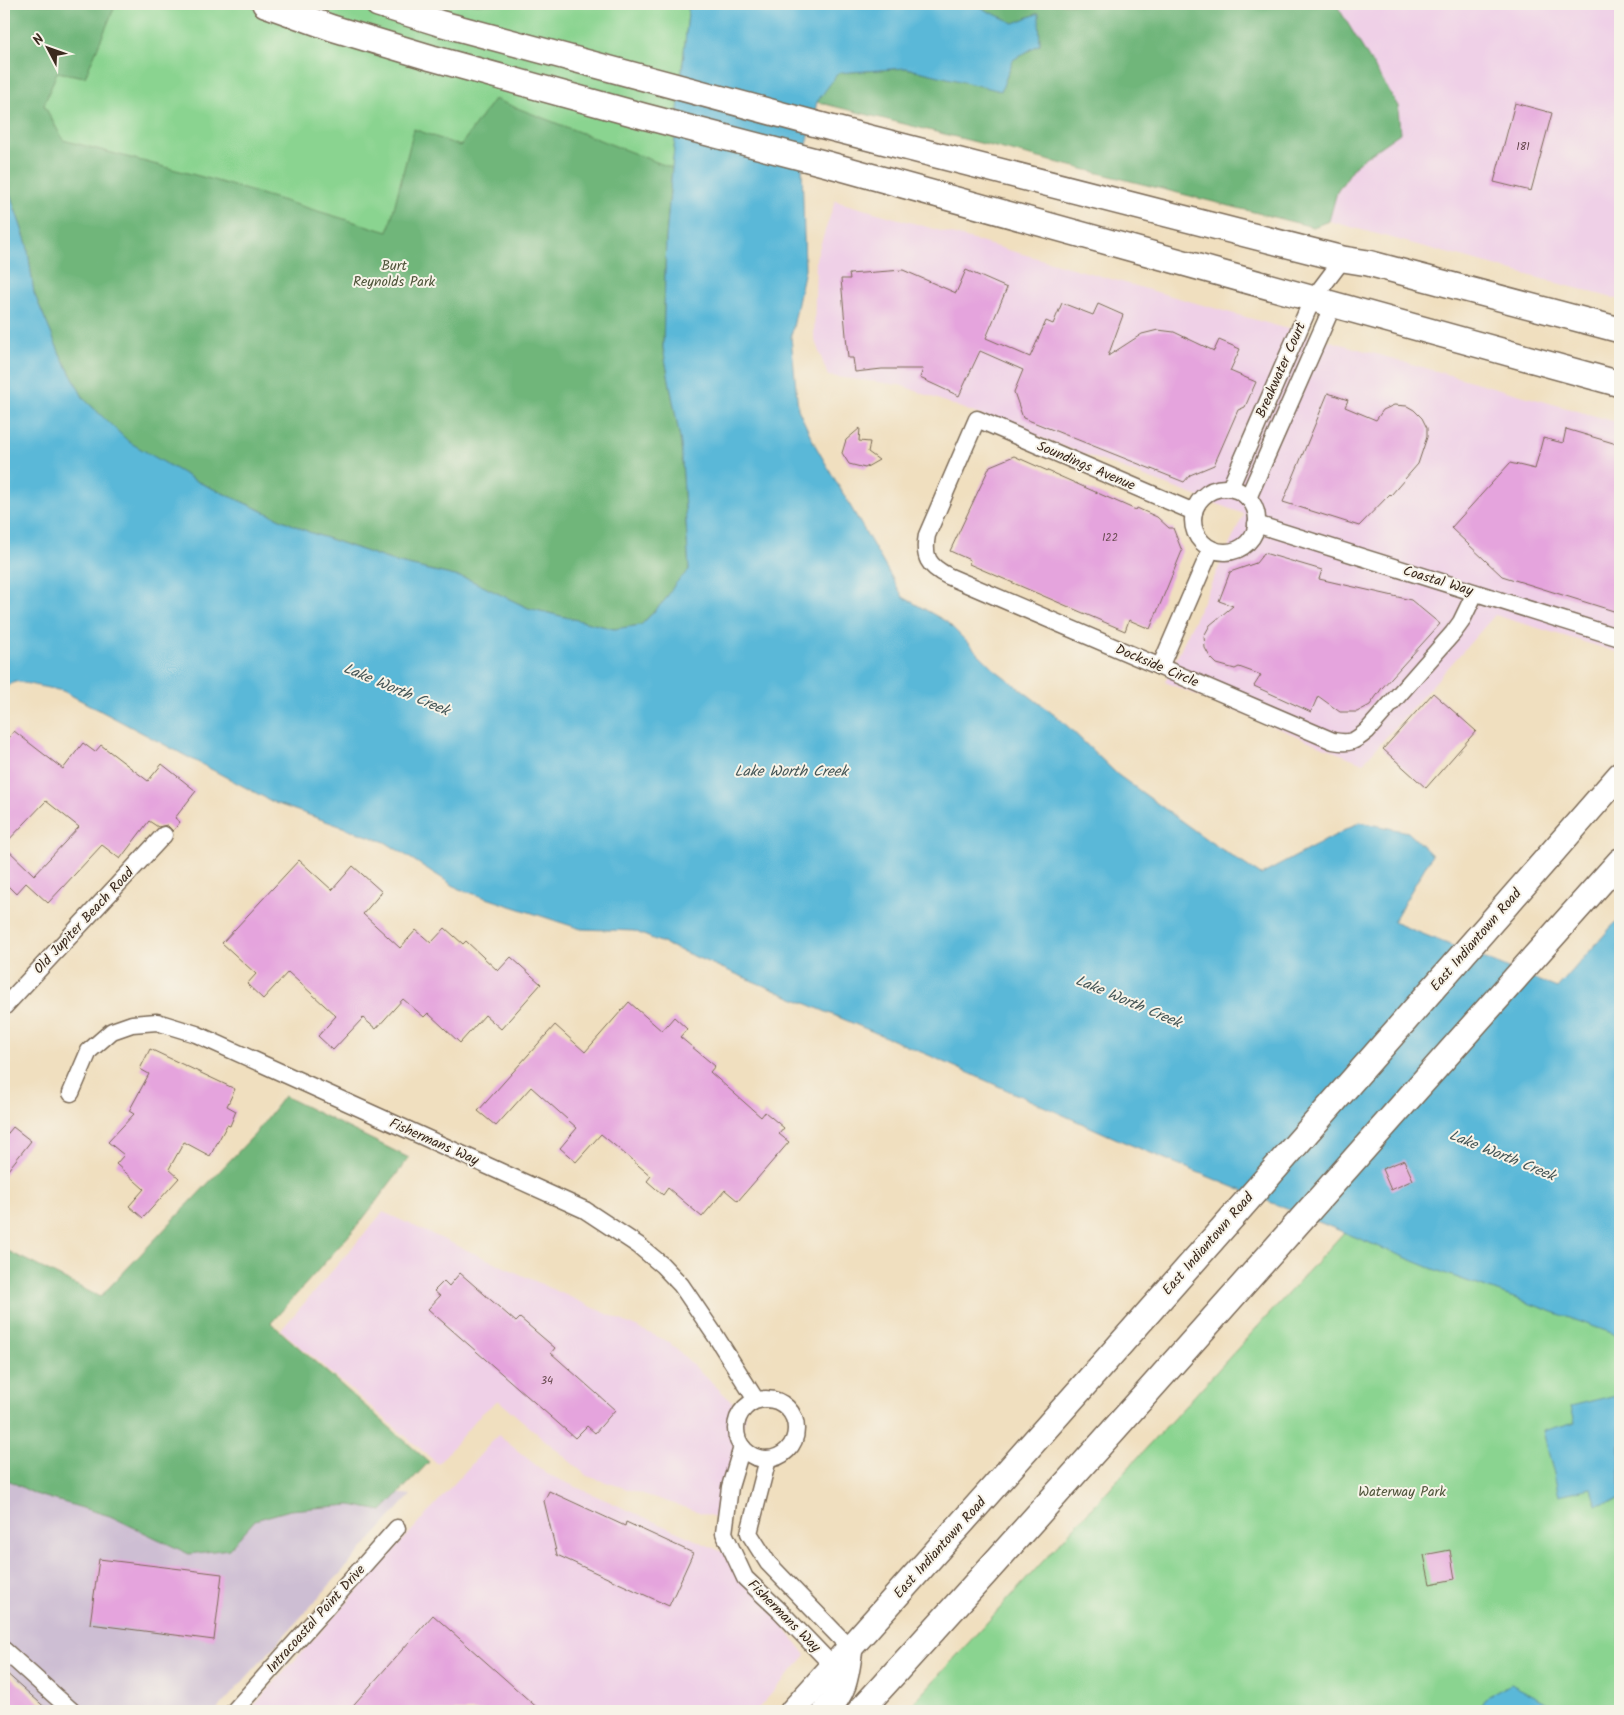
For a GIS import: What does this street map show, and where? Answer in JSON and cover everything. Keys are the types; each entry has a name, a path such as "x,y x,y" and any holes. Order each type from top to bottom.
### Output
{"main road":[{"path":"265,4 332,28 414,52 643,116 827,164 1620,384"},
{"path":"378,4 645,79 831,128 1343,259 1368,263 1620,330"},
{"name":"East Indiantown Road","path":"793,1711 945,1544 1378,1053 1620,775"},
{"path":"860,1711 994,1565 1620,861"},
{"path":"826,1711 833,1704 844,1685 850,1648"}],"street":[{"name":"Breakwater Court","path":"1230,488 1343,259"},
{"name":"Breakwater Court","path":"1248,498 1323,302"},
{"name":"Soundings Avenue","path":"977,418 1194,512"},
{"name":"Dockside Circle","path":"977,418 927,535 926,554 934,568 948,576 1333,741 1346,743 1358,739 1367,731 1453,633 1461,622 1474,592"},
{"path":"1230,488 1240,491 1248,498 1254,507 1257,518 1251,538 1243,546 1233,551 1222,552 1211,549 1203,543 1197,535 1194,525 1194,512 1202,498 1210,491 1230,488"},
{"name":"Coastal Way","path":"1256,524 1620,638"},
{"path":"1160,667 1211,549"},
{"name":"Old Jupiter Beach Road","path":"4,1007 164,835"},
{"name":"Fishermans Way","path":"71,1093 89,1051 112,1031 132,1024 157,1022 196,1034 585,1210 638,1245 662,1265 680,1285 756,1400 748,1404 737,1419 737,1438 742,1447 730,1488 724,1533 745,1578 833,1666"},
{"path":"742,1447 749,1454 758,1458 778,1457 793,1443 796,1433 796,1422 792,1413 785,1405 776,1400 756,1400"},
{"name":"Fishermans Way","path":"768,1459 749,1533 768,1563 850,1648"},
{"name":"Intracoastal Point Drive","path":"234,1711 397,1528"},
{"path":"4,1650 72,1711"}],"shaded area":[{"path":"1327,4 1620,4 1620,300 1329,221 1337,193 1357,163 1400,133"},
{"path":"835,201 1620,423 1620,653 1495,615 1363,763 1165,682 1244,514 900,385 828,376 814,338 816,258"},
{"path":"383,1212 669,1342 746,1415 718,1518 587,1476 498,1400 480,1415 438,1464 281,1330"},
{"path":"498,1435 547,1474 727,1554 806,1655 756,1711 249,1711"},
{"path":"4,1447 411,1495 216,1711 56,1711 4,1666"}],"green space":[{"path":"4,4 689,4 666,238 663,348 11,197 4,184"},
{"name":"Burt Reynolds Park","path":"4,4 116,4 85,77 57,72 44,105 63,140 210,179 388,232 414,129 460,146 494,99 672,168 666,238 663,348 681,444 689,570 675,584 665,600 641,625 614,629 528,608 468,579 399,563 309,532 196,481 128,442 84,399 60,354 34,293 27,244 11,197 4,184"},
{"path":"972,4 1336,4 1398,106 1400,133 1357,163 1337,192 1329,221 1313,227 817,102 837,73 906,68 1001,90 1013,60 1040,44 1038,13 1014,24"},
{"path":"284,1096 409,1158 359,1224 271,1323 429,1462 382,1511 350,1505 290,1510 255,1520 229,1549 189,1554 110,1516 35,1494 4,1478 4,1249 100,1297 255,1134"},
{"name":"Waterway Park","path":"1346,1230 1620,1329 1620,1711 906,1711"}],"water":[{"name":"Lake Worth Creek","path":"689,4 972,4 1014,23 1039,13 1040,44 1013,60 1001,91 906,68 838,73 817,102 802,166 805,269 791,337 798,409 815,445 903,597 947,622 994,669 1061,720 1118,775 1209,841 1261,875 1360,822 1408,832 1432,855 1393,922 1557,988 1612,926 1620,920 1620,1336 1433,1269 1124,1142 933,1057 634,931 581,929 459,889 385,842 275,803 63,691 14,681 4,689 4,184 11,197 27,244 34,293 60,354 84,399 129,442 196,481 309,532 399,563 468,579 528,608 614,629 641,625 665,600 675,584 689,570 681,444 663,348 666,238"},
{"path":"1620,1394 1620,1499 1596,1505 1591,1488 1559,1495 1543,1431 1575,1422 1571,1406"},
{"path":"1511,1684 1547,1703 1617,1711 1518,1711 1510,1708 1501,1711 1478,1711 1485,1698"}],"building":[{"path":"1515,103 1552,113 1531,191 1494,182"},
{"path":"903,270 956,293 966,270 1007,288 986,338 1030,357 1046,321 1053,324 1062,303 1093,315 1098,304 1123,315 1108,356 1142,334 1158,330 1174,332 1214,351 1219,340 1240,349 1230,371 1256,382 1245,407 1238,410 1214,465 1190,475 1184,482 1023,418 1014,392 1023,370 980,351 959,396 920,378 923,369 882,369 855,372 853,358 848,358 841,279 850,279 849,274"},
{"path":"1328,393 1348,400 1345,407 1376,420 1383,410 1394,405 1407,406 1422,418 1427,428 1427,437 1418,464 1391,495 1359,526 1283,502"},
{"path":"860,428 859,441 870,442 868,452 879,460 865,468 849,464 842,453 846,440"},
{"path":"1566,429 1620,445 1620,613 1502,576 1451,528 1510,463 1535,469 1543,438 1563,443"},
{"path":"1014,456 1136,510 1137,508 1157,517 1169,528 1173,528 1182,551 1150,629 1129,620 1125,631 969,564 970,560 950,551 990,466"},
{"path":"1264,553 1322,570 1319,579 1411,600 1440,624 1382,688 1370,705 1357,712 1340,712 1318,696 1311,712 1254,686 1261,675 1239,667 1235,669 1217,664 1205,648 1204,636 1210,625 1233,606 1219,601 1230,572 1256,563"},
{"path":"1433,693 1476,731 1426,788 1383,749"},
{"path":"14,731 63,769 83,743 95,752 101,745 148,781 162,764 196,791 175,818 180,822 173,831 167,825 158,827 149,821 120,859 102,845 48,903 26,883 16,894 4,882 4,846 34,875 79,827 46,801 4,845 4,744"},
{"path":"299,860 332,890 353,866 382,892 363,914 400,948 416,930 431,943 445,928 463,944 466,941 498,971 511,957 541,984 501,1029 485,1015 460,1043 428,1013 424,1017 403,999 376,1029 363,1018 333,1050 318,1036 336,1016 288,972 263,999 247,984 256,974 222,943"},
{"path":"629,1002 662,1031 674,1017 687,1029 680,1037 715,1066 710,1072 761,1117 765,1112 784,1128 779,1134 789,1142 738,1201 725,1190 702,1217 668,1188 663,1195 647,1181 651,1176 601,1134 576,1162 560,1148 577,1128 531,1087 496,1126 478,1111 555,1025 585,1052"},
{"path":"150,1049 235,1089 227,1106 236,1111 230,1126 227,1125 210,1156 184,1142 169,1169 179,1178 143,1218 129,1206 144,1189 116,1164 124,1155 108,1142 134,1114 129,1111 149,1074 140,1069"},
{"path":"13,1127 31,1141 4,1175 4,1138"},
{"path":"1404,1160 1413,1180 1391,1190 1382,1169"},
{"path":"460,1273 516,1322 520,1318 555,1348 551,1353 615,1410 595,1433 587,1426 575,1438 428,1309 440,1296 434,1291 444,1281 449,1286"},
{"path":"549,1491 625,1526 626,1522 693,1553 669,1606 557,1555 544,1501"},
{"path":"1450,1550 1455,1579 1430,1584 1424,1555"},
{"path":"99,1559 222,1574 214,1640 90,1624"},
{"path":"433,1615 541,1711 348,1711"},
{"path":"4,1671 49,1711 4,1711"}]}
